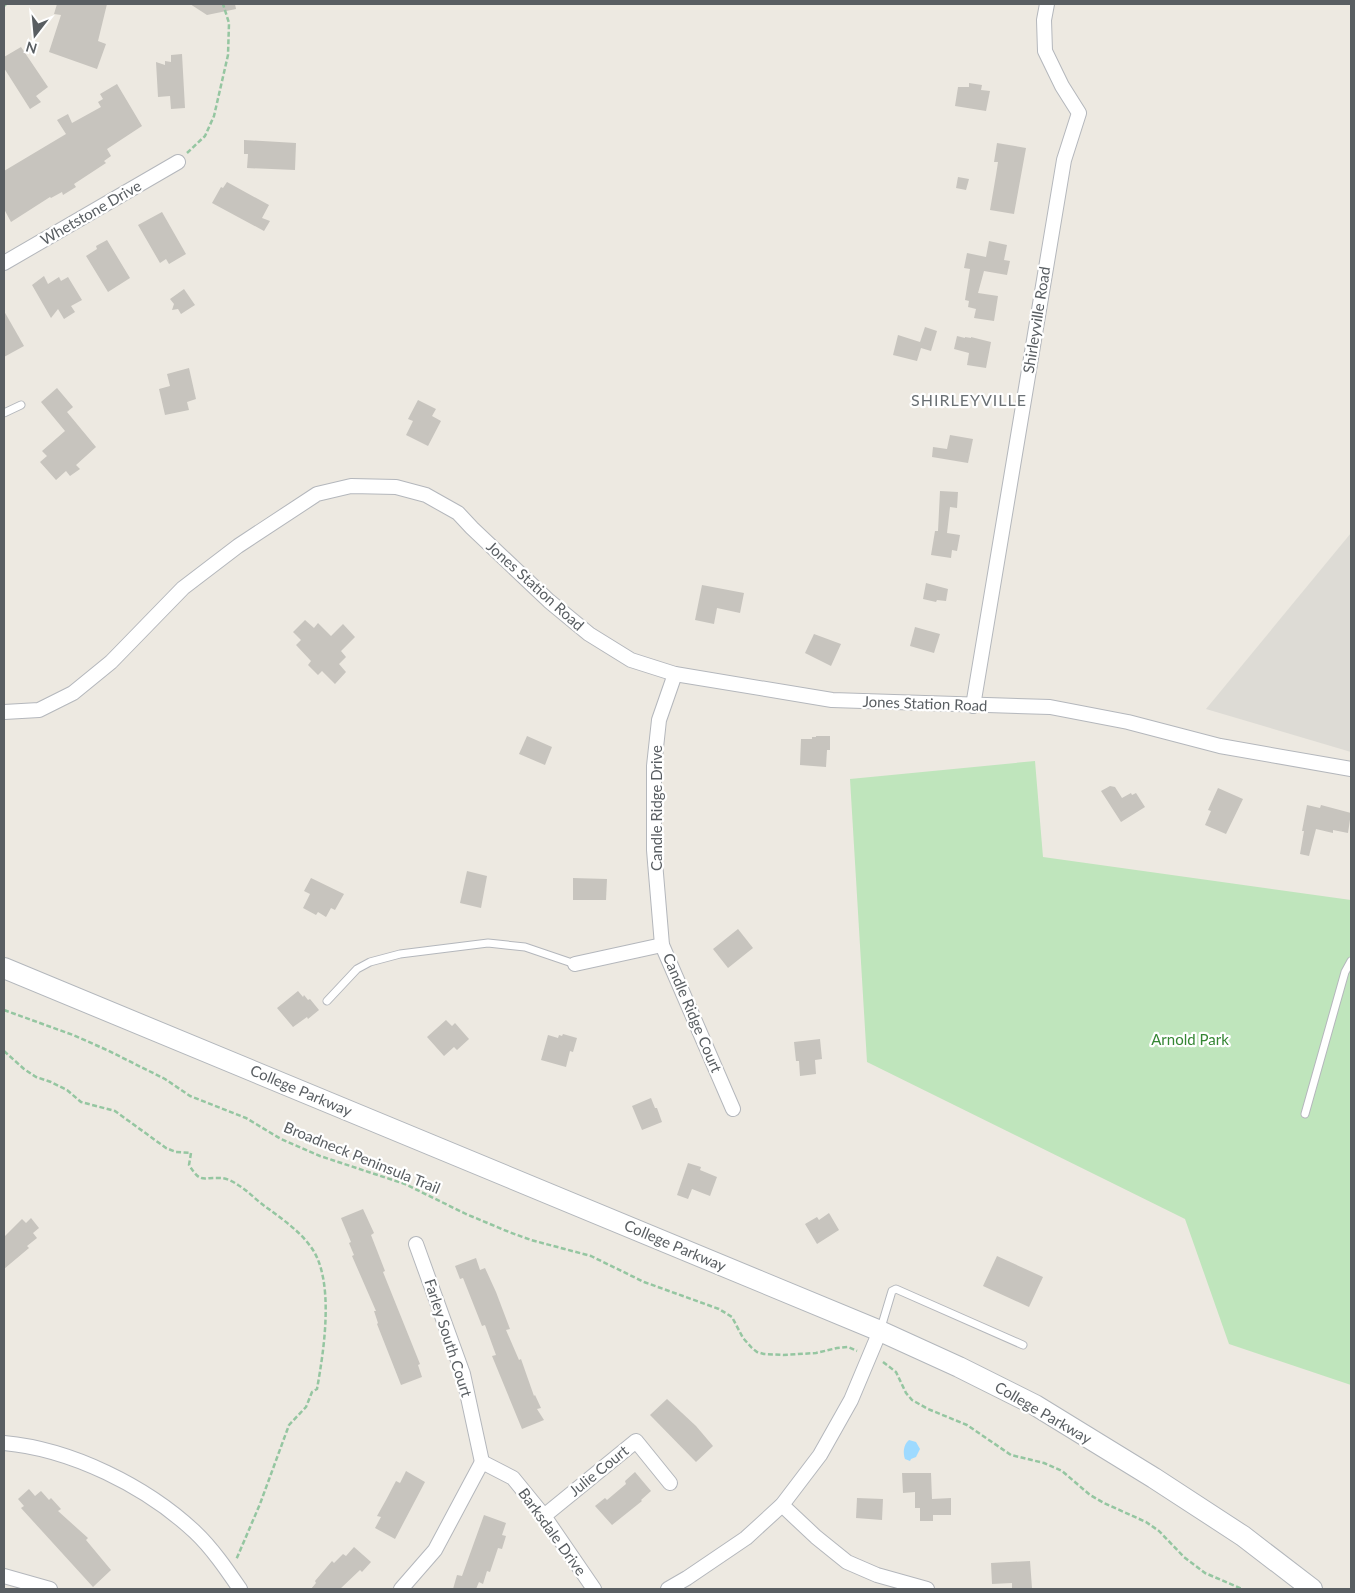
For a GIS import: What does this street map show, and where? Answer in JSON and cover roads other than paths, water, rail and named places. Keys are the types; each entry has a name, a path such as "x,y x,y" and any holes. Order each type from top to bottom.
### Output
{"main road":[{"name":"College Parkway","path":"4,968 880,1331 959,1366 1035,1405 1154,1478 1243,1536 1312,1589"}],"street":[{"name":"Shirleyville Road","path":"973,706 1064,160 1079,113 1062,86 1045,51 1044,20 1047,4"},
{"name":"Whetstone Drive","path":"4,263 178,162"},
{"name":"Jones Station Road","path":"4,712 40,710 72,693 112,662 183,588 238,546 317,494 351,486 396,487 426,494 458,513 549,602 589,634 630,660 675,674 832,700 1050,707 1128,722 1220,746 1351,769"},
{"name":"Candle Ridge Drive","path":"662,944 654,850 654,766 659,720 675,674"},
{"name":"Candle Ridge Court","path":"575,964 662,944 733,1109"},
{"name":"Farley South Court","path":"416,1244 463,1374 482,1462"},
{"path":"668,1589 746,1538 782,1505 820,1455 851,1400 880,1331"},
{"name":"Julie Court","path":"544,1516 636,1441 670,1483"},
{"path":"4,1443 25,1445 64,1456 120,1480 141,1492 176,1516 196,1533 228,1571 240,1589"},
{"path":"401,1589 435,1550 482,1462"},
{"name":"Barksdale Drive","path":"482,1462 513,1478 544,1516 594,1589"},
{"path":"782,1505 816,1537 847,1562 877,1575 927,1589"},
{"path":"877,1575 879,1589"},
{"path":"4,1576 50,1589"}],"lane":[{"path":"4,413 21,405"},
{"path":"326,1001 357,969 370,962 400,954 488,943 525,947 575,964"},
{"path":"1305,1114 1344,972 1351,962"},
{"path":"880,1331 892,1291 896,1289 1022,1345"}],"water":[{"path":"909,1440 916,1442 920,1449 916,1457 910,1461 905,1459 904,1452"}],"district":[{"name":"SHIRLEYVILLE","path":"969,400"}],"park label":[{"name":"Arnold Park","path":"1190,1040"}]}
